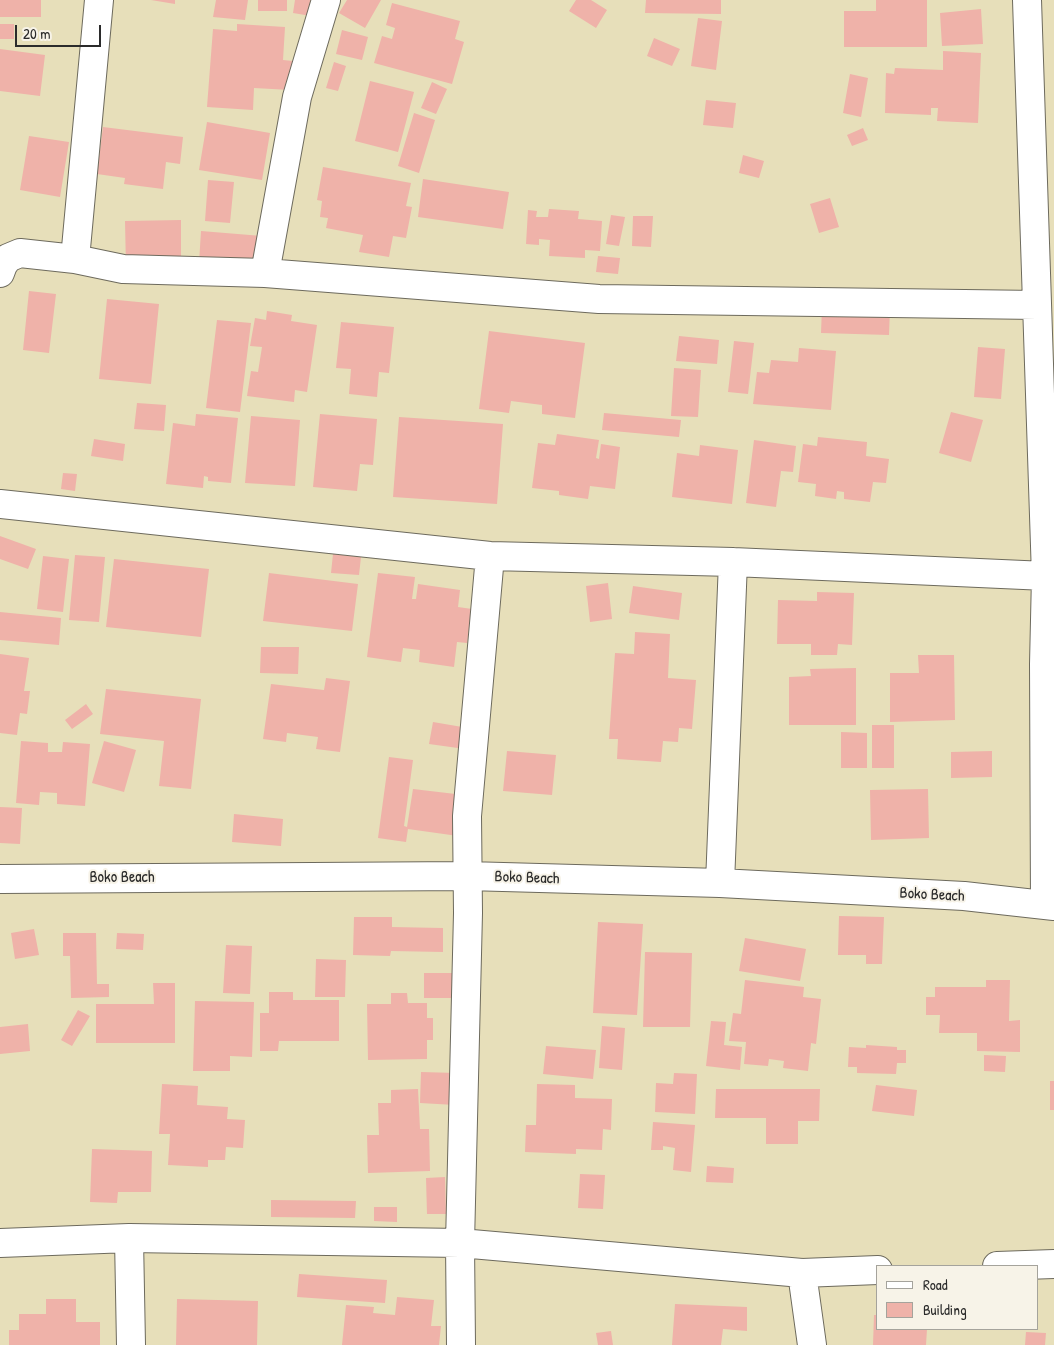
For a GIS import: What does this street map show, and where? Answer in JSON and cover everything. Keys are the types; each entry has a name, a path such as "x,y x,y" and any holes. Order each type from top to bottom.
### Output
{"street":[{"path":"75,259 99,0"},
{"path":"265,273 297,97 326,0"},
{"path":"1027,0 1049,664 1050,906"},
{"path":"0,273 8,258 20,253 75,259 123,270 265,273 599,299 1037,305"},
{"path":"0,504 490,556 733,562 1046,576"},
{"path":"461,1345 460,1243 468,913 467,816 490,556"},
{"path":"720,884 733,562"},
{"name":"Boko Beach","path":"0,878 467,876 720,884 964,896 1050,906"},
{"path":"130,1238 131,1345"},
{"path":"0,1244 130,1238 460,1243 802,1273 876,1270"},
{"path":"1026,1265 1054,1264"},
{"path":"802,1273 812,1345"}],"building":[{"path":"0,0 41,0 41,17 0,17"},
{"path":"151,0 175,0 175,4"},
{"path":"216,0 248,0 245,20 213,17"},
{"path":"258,0 287,0 287,11 258,11"},
{"path":"295,0 320,0 317,17 293,13"},
{"path":"347,0 381,0 365,28 339,13"},
{"path":"576,0 591,0 607,10 596,28 569,11"},
{"path":"646,0 721,0 721,14 645,13"},
{"path":"876,0 927,0 927,47 844,47 844,11 876,11"},
{"path":"392,3 460,21 455,39 464,42 452,84 374,63 382,36 392,39 395,28 386,25"},
{"path":"981,9 983,44 942,46 940,13"},
{"path":"698,18 722,21 716,70 691,66"},
{"path":"0,24 14,24 14,39 0,39"},
{"path":"237,24 285,27 283,60 293,61 290,90 254,88 253,110 207,107 213,29 237,31"},
{"path":"342,30 368,37 362,60 336,54"},
{"path":"654,38 680,49 672,66 647,56"},
{"path":"0,49 45,55 40,96 0,91"},
{"path":"943,51 981,53 978,123 937,121 938,108 931,108 931,115 885,113 886,73 894,74 895,68 943,70"},
{"path":"334,62 346,66 338,91 326,88"},
{"path":"850,74 868,78 861,117 843,113"},
{"path":"370,81 414,92 398,152 355,141"},
{"path":"432,82 447,89 436,114 421,108"},
{"path":"706,100 736,103 733,128 703,125"},
{"path":"414,113 435,120 419,173 398,166"},
{"path":"207,122 270,133 262,180 199,170"},
{"path":"103,127 183,137 180,164 166,162 163,189 124,184 125,178 97,174"},
{"path":"863,128 868,140 852,146 847,135"},
{"path":"29,136 69,142 60,197 20,190"},
{"path":"743,155 764,161 759,178 739,173"},
{"path":"323,167 411,183 406,206 412,207 406,238 393,236 389,257 359,252 363,235 326,228 328,218 320,217 322,201 317,200"},
{"path":"423,179 509,192 503,229 418,217"},
{"path":"208,180 234,182 230,223 205,221"},
{"path":"830,198 839,227 819,233 810,204"},
{"path":"549,209 579,211 578,219 602,221 600,251 585,250 585,258 549,256 550,240 539,239 539,245 526,244 528,210 537,211 536,217 548,217"},
{"path":"611,215 625,217 619,246 606,244"},
{"path":"633,216 653,216 651,247 632,246"},
{"path":"181,220 181,267 126,268 125,221"},
{"path":"201,231 262,236 259,268 199,263"},
{"path":"598,256 620,258 618,274 596,272"},
{"path":"29,291 56,294 49,353 23,350"},
{"path":"107,299 159,304 151,384 99,379"},
{"path":"822,306 890,308 889,335 821,333"},
{"path":"267,311 292,315 291,321 317,325 307,392 295,390 294,402 247,396 251,371 258,372 262,347 250,346 255,318 266,320"},
{"path":"217,320 251,323 240,412 206,408"},
{"path":"341,322 394,327 389,373 379,372 377,397 349,394 351,369 336,368"},
{"path":"489,331 585,343 575,418 542,414 542,405 511,401 509,413 479,409"},
{"path":"679,336 719,340 717,364 676,361"},
{"path":"734,341 754,343 748,394 728,392"},
{"path":"978,347 1005,349 1001,399 974,397"},
{"path":"799,348 836,351 831,410 753,404 757,372 769,373 771,360 798,362"},
{"path":"674,368 701,370 698,417 671,416"},
{"path":"137,403 166,405 164,431 134,429"},
{"path":"951,412 983,420 971,462 939,453"},
{"path":"604,413 681,420 679,437 602,430"},
{"path":"196,414 238,418 231,483 208,481 208,477 204,476 203,488 166,484 173,423 195,426"},
{"path":"320,414 377,419 373,465 360,464 357,491 313,487"},
{"path":"251,416 300,420 295,486 245,483"},
{"path":"399,417 503,424 497,504 393,497"},
{"path":"557,434 599,440 596,458 599,459 601,444 620,447 615,489 590,486 588,499 559,495 559,491 532,488 538,443 555,445"},
{"path":"818,437 867,442 866,456 889,459 886,483 873,482 870,502 844,499 844,492 837,491 836,499 815,496 816,484 798,482 803,444 817,446"},
{"path":"94,439 125,444 123,461 91,456"},
{"path":"754,440 796,446 793,472 781,471 776,507 746,503"},
{"path":"700,445 738,450 732,504 672,497 677,453 699,456"},
{"path":"63,473 77,474 75,491 61,489"},
{"path":"0,536 36,549 28,569 0,559"},
{"path":"333,554 361,557 359,575 331,573"},
{"path":"75,555 105,557 99,622 69,620"},
{"path":"43,556 69,559 63,612 37,609"},
{"path":"114,559 209,569 201,637 106,627"},
{"path":"269,573 358,584 352,631 263,621"},
{"path":"378,573 415,577 412,599 416,599 418,584 460,590 458,607 472,609 467,643 457,642 454,667 419,662 420,650 403,648 401,662 367,657"},
{"path":"608,583 612,619 590,622 586,586"},
{"path":"633,586 682,593 679,620 629,613"},
{"path":"817,592 854,593 852,645 838,644 837,655 811,655 811,644 777,644 778,600 817,601"},
{"path":"0,612 61,618 59,645 0,640"},
{"path":"635,632 670,634 668,678 696,680 692,729 679,728 678,742 663,741 661,762 617,759 618,739 609,739 615,653 634,654"},
{"path":"261,647 299,647 298,674 260,673"},
{"path":"0,654 29,658 24,691 30,691 27,714 20,713 17,735 0,733"},
{"path":"918,655 954,655 955,720 890,722 890,673 919,673"},
{"path":"856,668 856,725 789,725 789,677 811,676 810,669"},
{"path":"326,678 350,681 340,752 316,749 318,737 287,733 286,742 263,739 271,684 324,690"},
{"path":"106,689 201,699 191,789 159,786 164,741 100,734"},
{"path":"86,704 93,714 72,729 65,720"},
{"path":"433,722 468,728 465,749 429,744"},
{"path":"872,725 894,725 894,768 872,768"},
{"path":"841,732 867,733 867,768 841,768"},
{"path":"21,741 48,743 48,752 62,752 63,742 90,744 85,806 57,804 57,793 40,792 39,805 16,803"},
{"path":"104,741 136,750 124,792 92,783"},
{"path":"507,751 556,755 552,795 503,791"},
{"path":"992,751 992,777 951,778 951,752"},
{"path":"389,757 413,760 404,826 407,827 413,789 464,795 458,836 408,829 406,842 378,838"},
{"path":"928,789 929,838 871,840 870,790"},
{"path":"0,807 22,808 20,844 0,843"},
{"path":"234,814 283,819 281,846 232,842"},
{"path":"839,916 884,917 882,964 866,964 866,955 838,955"},
{"path":"354,917 392,917 392,927 443,928 443,952 391,951 390,956 353,955"},
{"path":"598,922 643,924 637,1015 593,1013"},
{"path":"34,929 39,955 15,959 11,933"},
{"path":"63,933 96,933 97,984 109,984 109,997 71,998 70,956 63,956"},
{"path":"117,933 144,934 143,950 116,949"},
{"path":"745,938 806,949 800,981 739,971"},
{"path":"226,945 252,946 250,994 223,993"},
{"path":"645,952 692,953 690,1027 643,1027"},
{"path":"316,959 346,960 345,997 315,997"},
{"path":"424,973 454,973 455,998 424,998"},
{"path":"745,980 804,987 803,997 821,999 816,1044 811,1043 808,1071 783,1068 784,1061 769,1059 768,1066 744,1064 746,1042 729,1041 733,1013 741,1014"},
{"path":"986,980 1010,980 1009,1021 1020,1020 1020,1052 977,1051 977,1033 939,1033 940,1015 926,1015 926,997 935,997 935,987 986,987"},
{"path":"153,983 175,983 175,1043 96,1043 96,1004 154,1004"},
{"path":"269,992 293,992 293,1000 339,1000 339,1041 279,1041 278,1051 260,1051 260,1013 269,1013"},
{"path":"391,993 407,993 408,1003 427,1003 427,1018 433,1018 433,1040 427,1040 427,1059 368,1060 367,1004 391,1004"},
{"path":"195,1001 254,1002 252,1057 230,1056 230,1071 193,1071"},
{"path":"78,1010 90,1016 72,1046 61,1040"},
{"path":"711,1021 726,1022 724,1045 742,1047 740,1070 706,1066"},
{"path":"28,1024 30,1051 0,1054 0,1027"},
{"path":"602,1026 625,1028 622,1070 599,1068"},
{"path":"866,1045 897,1047 897,1050 906,1050 906,1063 897,1063 896,1074 857,1073 857,1067 848,1067 849,1047 866,1048"},
{"path":"546,1046 596,1050 593,1079 543,1074"},
{"path":"984,1055 1006,1056 1005,1072 984,1071"},
{"path":"421,1072 456,1073 455,1105 420,1103"},
{"path":"674,1073 697,1074 695,1114 655,1112 656,1083 673,1084"},
{"path":"1050,1081 1054,1081 1054,1110 1050,1110"},
{"path":"162,1084 198,1086 197,1105 228,1107 227,1119 245,1120 243,1148 226,1147 225,1160 208,1160 208,1167 168,1165 170,1134 159,1134"},
{"path":"537,1084 575,1085 575,1098 612,1099 611,1130 603,1129 602,1150 576,1149 576,1154 525,1152 526,1125 536,1125"},
{"path":"876,1085 917,1090 914,1116 872,1111"},
{"path":"418,1089 420,1129 429,1129 430,1171 368,1173 367,1135 379,1135 378,1103 391,1103 391,1090"},
{"path":"716,1089 820,1089 819,1121 798,1121 798,1144 766,1144 766,1118 715,1118"},
{"path":"653,1122 695,1125 691,1172 673,1170 675,1148 663,1146 663,1150 651,1150"},
{"path":"92,1149 152,1151 151,1192 118,1192 117,1203 90,1202"},
{"path":"707,1166 734,1168 733,1183 706,1182"},
{"path":"580,1174 605,1175 603,1209 578,1208"},
{"path":"445,1177 446,1214 427,1214 426,1178"},
{"path":"271,1200 356,1201 355,1218 271,1217"},
{"path":"374,1207 397,1207 397,1222 374,1221"},
{"path":"299,1274 387,1280 385,1303 297,1297"},
{"path":"397,1297 434,1300 431,1326 441,1326 439,1345 342,1345 346,1305 374,1307 373,1313 395,1315"},
{"path":"46,1299 76,1299 76,1322 100,1322 100,1345 9,1345 9,1330 19,1330 19,1314 46,1314"},
{"path":"177,1299 258,1301 257,1345 176,1345"},
{"path":"675,1304 747,1307 747,1331 723,1329 721,1345 672,1345"},
{"path":"874,1315 876,1315 876,1330 927,1330 926,1345 873,1345"},
{"path":"611,1331 613,1345 598,1345 596,1333"},
{"path":"1026,1332 1046,1333 1045,1345 1025,1345"}]}
